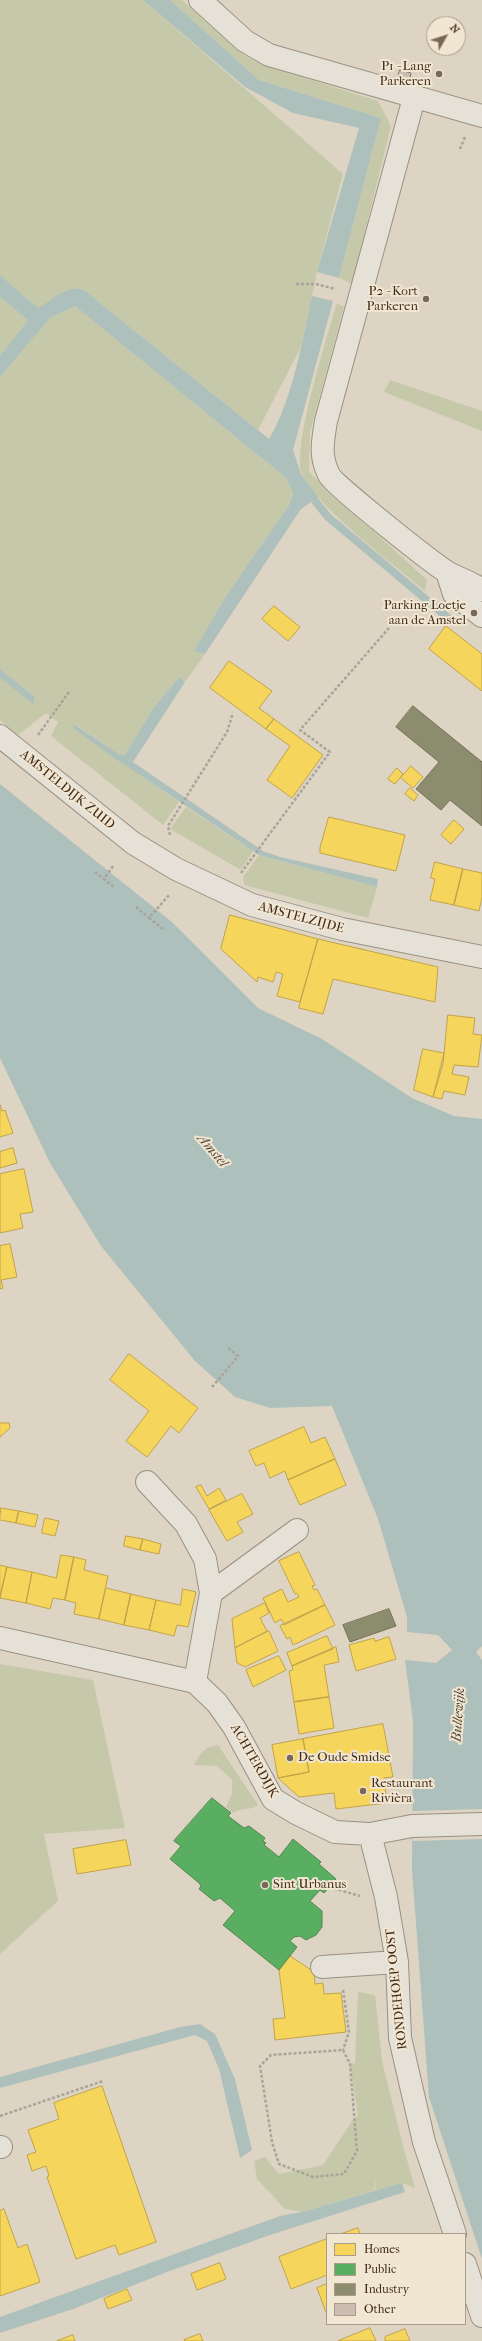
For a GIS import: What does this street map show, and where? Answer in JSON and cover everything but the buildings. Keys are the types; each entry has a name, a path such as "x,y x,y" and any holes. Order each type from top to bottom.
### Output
{"street":[{"path":"200,0 245,40 269,55 414,98 482,116"},
{"path":"414,98 326,421 322,455 330,476 447,572 468,580 482,590"},
{"path":"447,572 454,594 482,616"},
{"name":"AMSTELDIJK ZUID","path":"0,736 133,843"},
{"name":"AMSTELZIJDE","path":"133,843 176,869 252,905 342,929 482,957"},
{"path":"0,1638 195,1682 211,1593 205,1559 186,1524 148,1482"},
{"path":"211,1593 297,1530"},
{"name":"ACHTERDIJK","path":"195,1682 217,1703 234,1727 273,1799 296,1814 335,1832 370,1834 412,1826 482,1824"},
{"name":"RONDEHOEP OOST","path":"370,1834 386,1898 397,1962 400,2038 424,2142 455,2233"},
{"path":"330,1966 397,1962"},
{"path":"466,2267 482,2316"}],"path":[{"path":"296,284 316,284 338,290"},
{"path":"246,864 330,752 300,730 389,628"},
{"path":"23,755 69,692"},
{"path":"174,818 227,732 233,713"},
{"path":"104,879 113,866"},
{"path":"95,872 114,887"},
{"path":"149,918 159,906"},
{"path":"136,907 163,929"},
{"path":"212,1387 238,1356 227,1347"},
{"path":"330,1966 349,2032 344,2050 350,2064 357,2152 344,2174 313,2177 279,2164 272,2142 260,2066 271,2055 344,2050"},
{"path":"0,2116 103,2081"}],"green space":[{"path":"0,0 143,0 343,174 317,272 301,347 258,430 84,290 78,289 66,291 38,308 0,275"},
{"path":"170,0 182,0 245,56 263,65 378,101 391,126 352,284 339,278 381,118 259,80"},
{"path":"0,297 28,320 0,356"},
{"path":"337,303 344,307 310,432 309,472 427,580 425,591 358,536 323,503 310,488 302,474 300,461 306,418 319,364"},
{"path":"75,306 286,478 293,493 289,505 226,596 195,651 205,654 185,682 179,677 152,710 125,755 120,755 75,724 73,728 179,802 163,825 51,736 58,722 46,713 17,736 0,720 0,678 33,703 35,697 0,669 0,377 50,318"},
{"path":"390,380 482,411 482,431 384,392"},
{"path":"186,807 253,851 241,870 170,829"},
{"path":"259,855 377,887 368,918 244,885 243,877"},
{"path":"0,1664 93,1680 125,1828 44,1834 58,1901 0,1954"},
{"path":"218,1745 258,1805 256,1807 239,1810 233,1813 226,1807 232,1793 232,1780 217,1766 194,1765 203,1751"},
{"path":"358,1992 375,1995 382,2061 415,2188 402,2183 375,2191 377,2173 374,2191 302,2212 285,2209 257,2179 254,2161 265,2157 279,2174 323,2165 352,2121 358,2115 350,2064 355,2063"}],"water":[{"path":"143,0 170,0 259,80 381,118 339,278 317,272 359,128 293,113 245,87"},
{"path":"0,275 38,308 66,291 72,289 84,290 269,439 291,388 312,296 333,301 293,450 301,474 318,497 301,509 205,654 194,651 226,596 289,505 293,493 286,478 75,306 50,318 0,377 0,356 28,320 0,297"},
{"path":"0,669 35,697 33,704 0,678"},
{"path":"179,677 185,682 133,762 263,851 280,857 378,879 377,887 259,855 110,755 73,728 74,724 120,755 125,755 152,710"},
{"path":"0,784 172,922 258,1008 322,1039 412,1098 454,1116 482,1119 482,1646 476,1652 482,1660 482,2259 429,2097 412,1870 413,1721 405,1660 436,1663 452,1650 438,1635 407,1632 407,1617 378,1519 332,1406 270,1408 235,1397 195,1361 101,1246 50,1163 0,1058"},
{"path":"200,2024 215,2034 235,2079 252,2150 240,2158 219,2069 207,2041 195,2035 0,2088 0,2077 180,2027"},
{"path":"402,2183 405,2192 270,2235 167,2272 73,2309 0,2333 0,2317 280,2216 302,2212"}],"pier":[{"path":"482,1809 482,1839 413,1841 412,1811"}],"waterway":[{"path":"307,491 328,517 447,617"}],"place":[{"name":"P1 - Lang Parkeren","path":"439,74"},
{"name":"P2 - Kort Parkeren","path":"426,299"},
{"name":"Parking Loetje aan de Amstel","path":"474,613"},
{"name":"De Oude Smidse","path":"290,1758"},
{"name":"Restaurant Rivièra","path":"363,1791"},
{"name":"Sint Urbanus","path":"265,1885"}],"water label":[{"name":"Amstel","path":"212,1151"},
{"name":"Bullewijk","path":"459,1715"}]}
